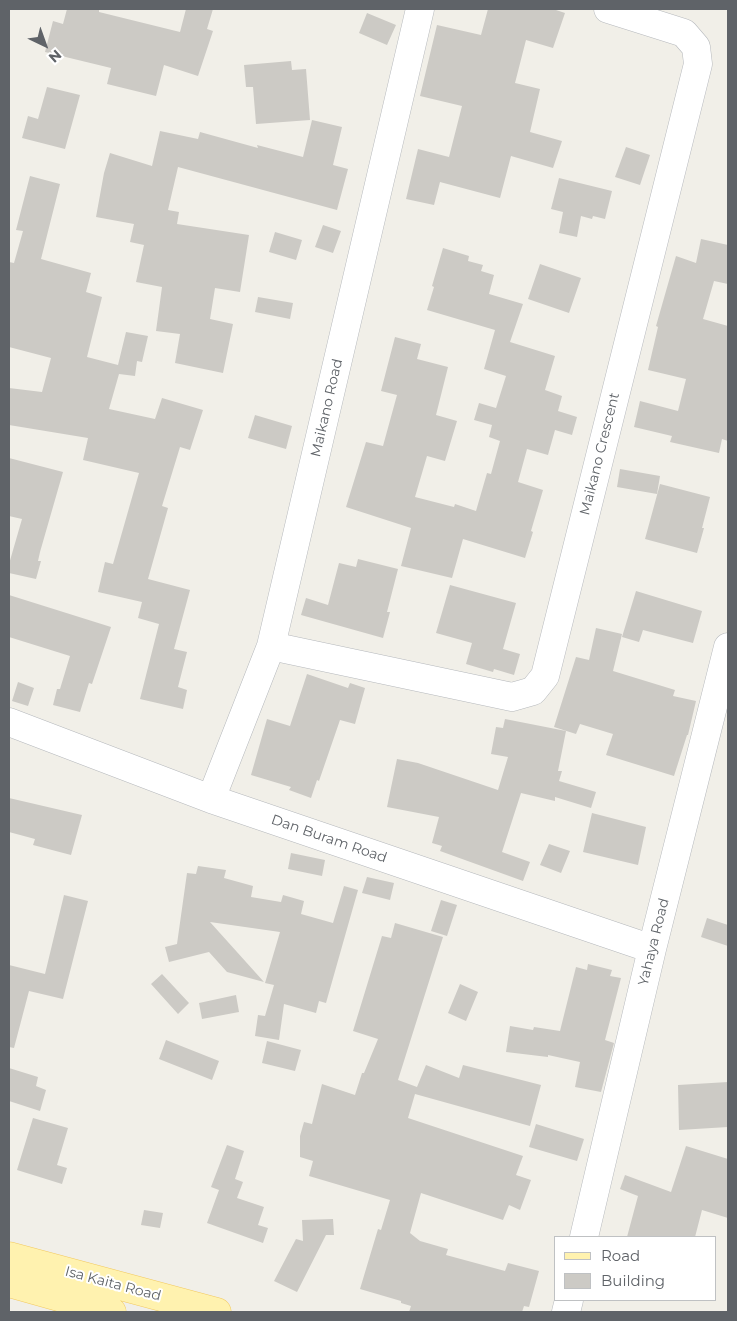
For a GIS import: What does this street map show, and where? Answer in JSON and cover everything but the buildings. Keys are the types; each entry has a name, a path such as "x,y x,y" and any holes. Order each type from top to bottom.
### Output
{"main road":[{"name":"Isa Kaita Road","path":"9,1256 218,1312"},
{"name":"Isa Kaita Road","path":"9,1283 54,1304 112,1312"}],"street":[{"name":"Maikano Road","path":"211,799 271,646 420,9"},
{"name":"Maikano Crescent","path":"271,646 512,697 533,691 545,676 698,64 696,47 684,33 608,9"},
{"name":"Yahaya Road","path":"584,1236 652,949 728,647"},
{"name":"Dan Buram Road","path":"9,722 211,799 652,949"}]}
